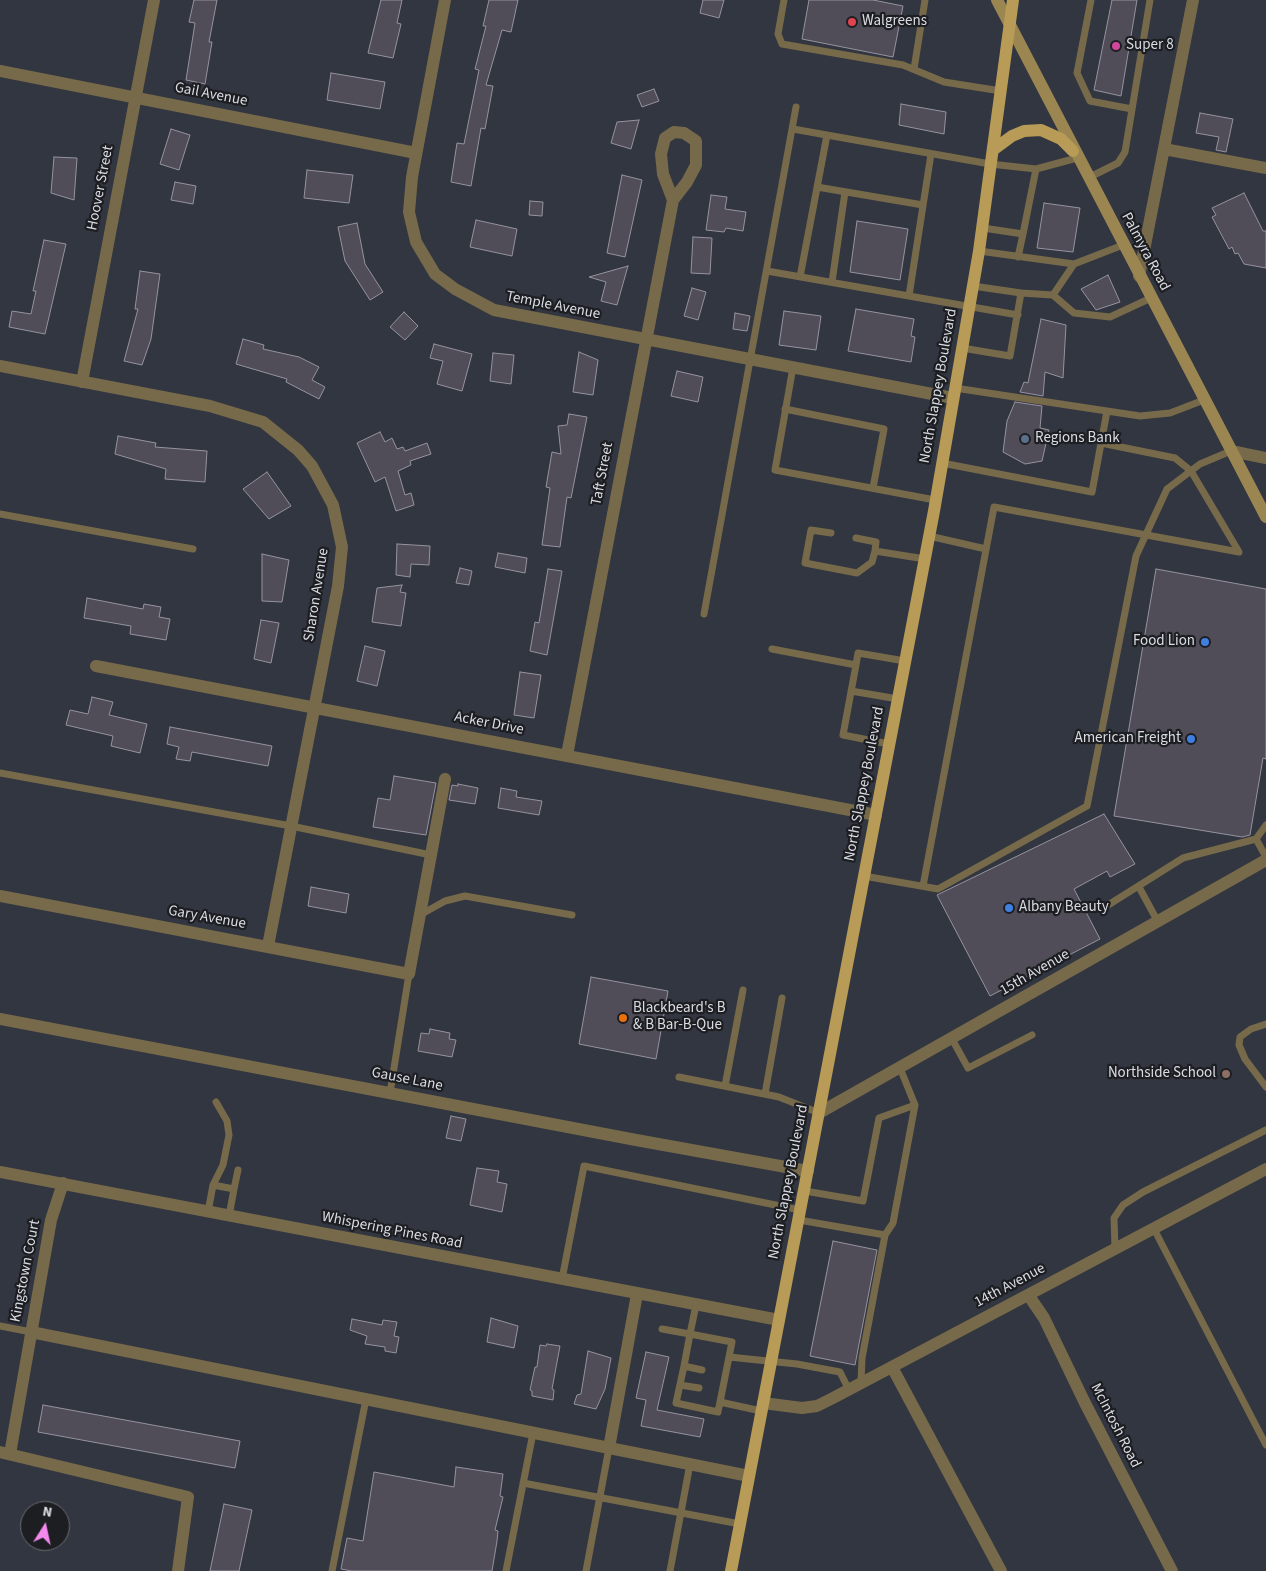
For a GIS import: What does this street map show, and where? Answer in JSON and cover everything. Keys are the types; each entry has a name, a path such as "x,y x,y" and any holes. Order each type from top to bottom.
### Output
{"main road":[{"name":"Palmyra Road","path":"996,0 1266,517"},
{"name":"North Slappey Boulevard","path":"731,1571 936,500 979,251 1011,27 1013,0"},
{"path":"992,150 1012,136 1024,131 1041,130 1061,140 1075,154"}],"street":[{"name":"Hoover Street","path":"82,382 154,0"},
{"name":"Temple Avenue","path":"445,0 412,177 410,220 416,242 434,274 455,290 494,310 751,360 954,393"},
{"path":"1139,276 1193,0"},
{"name":"Gail Avenue","path":"0,71 137,96 416,153"},
{"name":"Taft Street","path":"566,755 673,200 687,182 696,164 696,141 684,133 674,132 665,138 660,154 663,174 673,200"},
{"path":"1164,148 1266,168"},
{"name":"Sharon Avenue","path":"0,366 210,406 263,422 298,450 312,466 333,505 342,547 338,586 268,946"},
{"path":"1231,451 1266,458"},
{"name":"Acker Drive","path":"96,666 876,815"},
{"path":"409,974 445,779"},
{"name":"15th Avenue","path":"819,1113 1266,859"},
{"name":"Gary Avenue","path":"0,896 409,974"},
{"name":"Gause Lane","path":"0,1019 808,1171"},
{"name":"14th Avenue","path":"762,1407 802,1408 817,1406 1030,1296 1266,1170"},
{"name":"Whispering Pines Road","path":"0,1172 779,1320"},
{"name":"Kingstown Court","path":"5,1453 31,1332 51,1220 63,1183"},
{"path":"609,1448 637,1294"},
{"name":"McIntosh Road","path":"1030,1296 1044,1318 1085,1403 1172,1571"},
{"path":"31,1332 749,1476"},
{"path":"892,1367 1001,1571"},
{"path":"5,1453 188,1497 178,1571"}],"lane":[{"path":"784,0 778,34 782,44 904,65 944,82 1001,91"},
{"path":"914,69 925,0"},
{"path":"1090,0 1077,73 1090,101 1132,109"},
{"path":"1088,178 1118,163 1125,152 1150,0"},
{"path":"704,614 796,107"},
{"path":"793,129 990,164 1036,169 1075,154"},
{"path":"800,277 827,135"},
{"path":"909,296 931,154"},
{"path":"1018,257 1036,169"},
{"path":"817,187 923,205"},
{"path":"832,282 845,192"},
{"path":"982,228 1023,234"},
{"path":"979,251 1074,264 1123,245"},
{"path":"1053,295 1074,264"},
{"path":"767,271 1018,315"},
{"path":"973,286 1021,293 1053,295 1074,313 1110,317 1151,298"},
{"path":"962,348 1010,356 1021,293"},
{"path":"793,367 775,470 936,500"},
{"path":"954,393 1140,416 1170,413 1204,400"},
{"path":"785,409 884,429 873,488"},
{"path":"942,463 1092,492 1107,411"},
{"path":"923,886 994,507 1239,552 1191,471 1175,458 1101,443"},
{"path":"864,876 938,889 1087,806 1136,556 1167,489 1200,464 1231,451"},
{"path":"0,514 193,549"},
{"path":"831,534 811,530 806,563 857,573 872,562 876,542 856,538"},
{"path":"929,536 986,549"},
{"path":"875,551 925,559"},
{"path":"772,649 856,665"},
{"path":"889,744 842,736 858,653 905,661"},
{"path":"851,691 898,699"},
{"path":"0,773 291,826 431,855"},
{"path":"1105,907 1183,858 1256,839 1266,825"},
{"path":"1256,839 1266,859"},
{"path":"1139,887 1158,922"},
{"path":"420,915 445,901 466,896 572,915"},
{"path":"390,1093 409,974"},
{"path":"725,1086 743,990"},
{"path":"765,1094 782,998"},
{"path":"1266,1024 1251,1029 1240,1037 1239,1045 1245,1059 1266,1087"},
{"path":"952,1039 968,1068 1032,1035"},
{"path":"861,1383 862,1358 885,1235 893,1223 915,1105 900,1068"},
{"path":"679,1077 779,1097 819,1113"},
{"path":"208,1212 213,1185 223,1165 229,1135 227,1122 216,1102"},
{"path":"804,1191 864,1201 879,1118 915,1105"},
{"path":"1115,1249 1114,1218 1123,1205 1143,1192 1266,1130"},
{"path":"562,1279 584,1166 885,1235"},
{"path":"229,1216 238,1170"},
{"path":"213,1185 234,1189"},
{"path":"1154,1229 1266,1445"},
{"path":"662,1329 690,1334 732,1342 718,1412 676,1404 684,1366 690,1334 696,1305"},
{"path":"0,1326 31,1332"},
{"path":"729,1357 797,1364 840,1372 849,1390"},
{"path":"684,1366 702,1370"},
{"path":"716,1372 726,1374"},
{"path":"680,1385 699,1388"},
{"path":"713,1392 722,1393"},
{"path":"332,1571 366,1399"},
{"path":"720,1402 762,1407"},
{"path":"506,1571 533,1433"},
{"path":"586,1571 609,1448"},
{"path":"670,1571 690,1464"},
{"path":"523,1483 740,1524"}],"building":[{"path":"194,0 217,0 209,42 212,42 205,84 186,80 195,23 189,22"},
{"path":"381,0 402,0 397,23 401,24 393,58 368,53"},
{"path":"489,0 518,0 511,32 502,30 486,85 493,86 485,129 481,128 471,186 451,182 457,143 464,144 479,70 475,69 486,26 483,26"},
{"path":"703,0 724,0 719,18 700,13"},
{"name":"Walgreens","path":"809,0 873,0 903,6 893,57 802,39"},
{"name":"Super 8","path":"1112,0 1137,0 1121,96 1094,90"},
{"path":"331,73 385,82 380,109 327,100"},
{"path":"654,89 659,101 642,107 637,95"},
{"path":"901,104 946,112 944,134 899,125"},
{"path":"1200,113 1233,119 1226,152 1216,150 1219,137 1196,133"},
{"path":"639,120 631,149 611,143 617,122"},
{"path":"171,129 190,135 179,170 160,164"},
{"path":"54,157 77,158 74,200 51,193"},
{"path":"307,170 353,175 349,203 304,198"},
{"path":"622,175 642,180 625,257 607,253"},
{"path":"175,182 196,186 193,204 171,200"},
{"path":"1244,193 1263,231 1266,231 1266,268 1244,264 1238,253 1235,254 1232,247 1229,249 1212,217 1216,215 1212,208"},
{"path":"711,195 727,197 725,209 746,212 743,231 726,228 724,232 706,230"},
{"path":"530,201 543,202 542,216 529,215"},
{"path":"1044,203 1080,208 1073,252 1037,248"},
{"path":"476,220 517,229 512,256 470,247"},
{"path":"857,221 908,229 900,280 850,272"},
{"path":"357,223 365,264 383,292 370,300 345,261 338,227"},
{"path":"693,237 712,238 710,274 691,273"},
{"path":"44,240 66,244 45,334 9,327 12,311 31,314 36,291 33,291"},
{"path":"628,266 617,305 601,301 606,282 589,277"},
{"path":"140,271 160,274 151,339 142,365 124,361 138,309 135,309"},
{"path":"1108,275 1120,302 1096,310 1081,289"},
{"path":"692,288 706,292 698,320 684,316"},
{"path":"856,309 914,319 911,336 915,337 911,362 848,351"},
{"path":"784,311 821,316 816,350 779,345"},
{"path":"404,312 418,326 405,340 390,327"},
{"path":"735,313 750,316 747,331 733,329"},
{"path":"1041,319 1066,325 1063,378 1045,372 1043,396 1020,392 1024,382 1028,383"},
{"path":"243,339 264,345 263,349 299,357 319,367 312,380 325,387 319,399 286,382 287,379 236,364"},
{"path":"434,344 472,354 462,391 437,384 443,361 430,358"},
{"path":"579,352 598,360 593,395 573,392"},
{"path":"493,353 514,355 511,384 490,381"},
{"path":"677,371 703,377 698,402 671,396"},
{"path":"1015,402 1042,406 1040,428 1049,430 1042,461 1025,464 1003,452 1007,421"},
{"path":"569,414 587,417 571,498 567,497 560,547 542,545 550,488 546,487 552,452 561,454 558,426 567,425"},
{"path":"380,432 385,442 392,438 397,449 403,447 405,451 427,443 431,454 410,461 411,465 398,471 405,495 411,493 414,505 396,511 385,477 375,482 357,443"},
{"path":"118,436 156,443 155,447 207,451 205,482 165,479 166,469 115,454"},
{"path":"267,472 291,506 269,519 243,489"},
{"path":"397,544 430,546 429,565 411,564 410,577 396,575"},
{"path":"498,553 527,558 525,573 495,567"},
{"path":"262,554 289,560 282,602 262,601"},
{"path":"460,568 472,571 469,585 456,583"},
{"path":"548,569 562,571 547,655 530,651 535,622 539,623"},
{"path":"1156,569 1266,589 1266,759 1263,758 1250,835 1242,837 1114,816"},
{"path":"402,585 400,592 406,593 401,626 372,622 377,588"},
{"path":"87,598 143,609 144,604 161,607 159,617 170,619 166,640 130,634 131,626 84,618"},
{"path":"261,620 279,623 271,663 254,659"},
{"path":"365,646 385,651 377,686 357,681"},
{"path":"520,672 541,675 534,718 514,715"},
{"path":"92,697 113,702 109,715 147,724 140,753 111,746 113,736 66,725 70,710 88,714"},
{"path":"170,727 272,746 268,766 192,752 190,761 176,759 179,747 167,744"},
{"path":"394,776 436,783 426,835 373,827 378,798 390,800"},
{"path":"458,784 478,788 475,804 449,800 452,785 458,786"},
{"path":"501,788 517,791 516,797 542,801 539,815 498,808"},
{"path":"1104,814 1135,864 1110,877 1107,871 1074,889 1100,939 990,996 937,895"},
{"path":"311,887 349,894 346,913 308,906"},
{"name":"Blackbeard's B & B Bar-B-Que","path":"591,977 668,991 656,1059 579,1044"},
{"path":"430,1029 450,1033 449,1039 456,1040 452,1057 418,1051 421,1033 429,1034"},
{"path":"451,1116 466,1119 461,1141 446,1138"},
{"path":"477,1168 499,1171 497,1182 507,1184 502,1212 470,1205"},
{"path":"833,1241 877,1250 855,1365 810,1356"},
{"path":"491,1318 518,1326 514,1348 487,1342"},
{"path":"352,1319 382,1325 383,1320 397,1322 394,1336 399,1337 396,1353 385,1351 385,1347 365,1344 367,1336 350,1330"},
{"path":"547,1344 560,1346 552,1389 554,1390 553,1400 532,1396 532,1391 530,1390 535,1367 537,1367 540,1345 546,1346"},
{"path":"588,1351 611,1358 605,1389 596,1409 574,1404 577,1395 581,1394"},
{"path":"646,1352 669,1357 657,1410 704,1419 700,1437 641,1426 646,1400 636,1398"},
{"path":"43,1405 240,1441 235,1468 38,1432"},
{"path":"456,1467 503,1474 500,1496 503,1497 495,1530 498,1531 492,1571 352,1571 341,1569 347,1538 363,1541 374,1472 454,1487"},
{"path":"224,1504 252,1510 239,1571 210,1571"}],"place":[{"name":"Walgreens","path":"852,22"},
{"name":"Super 8","path":"1116,46"},
{"name":"Regions Bank","path":"1025,439"},
{"name":"Food Lion","path":"1205,642"},
{"name":"American Freight","path":"1191,739"},
{"name":"Albany Beauty","path":"1009,908"},
{"name":"Blackbeard's B & B Bar-B-Que","path":"623,1018"},
{"name":"Northside School","path":"1226,1074"}]}
